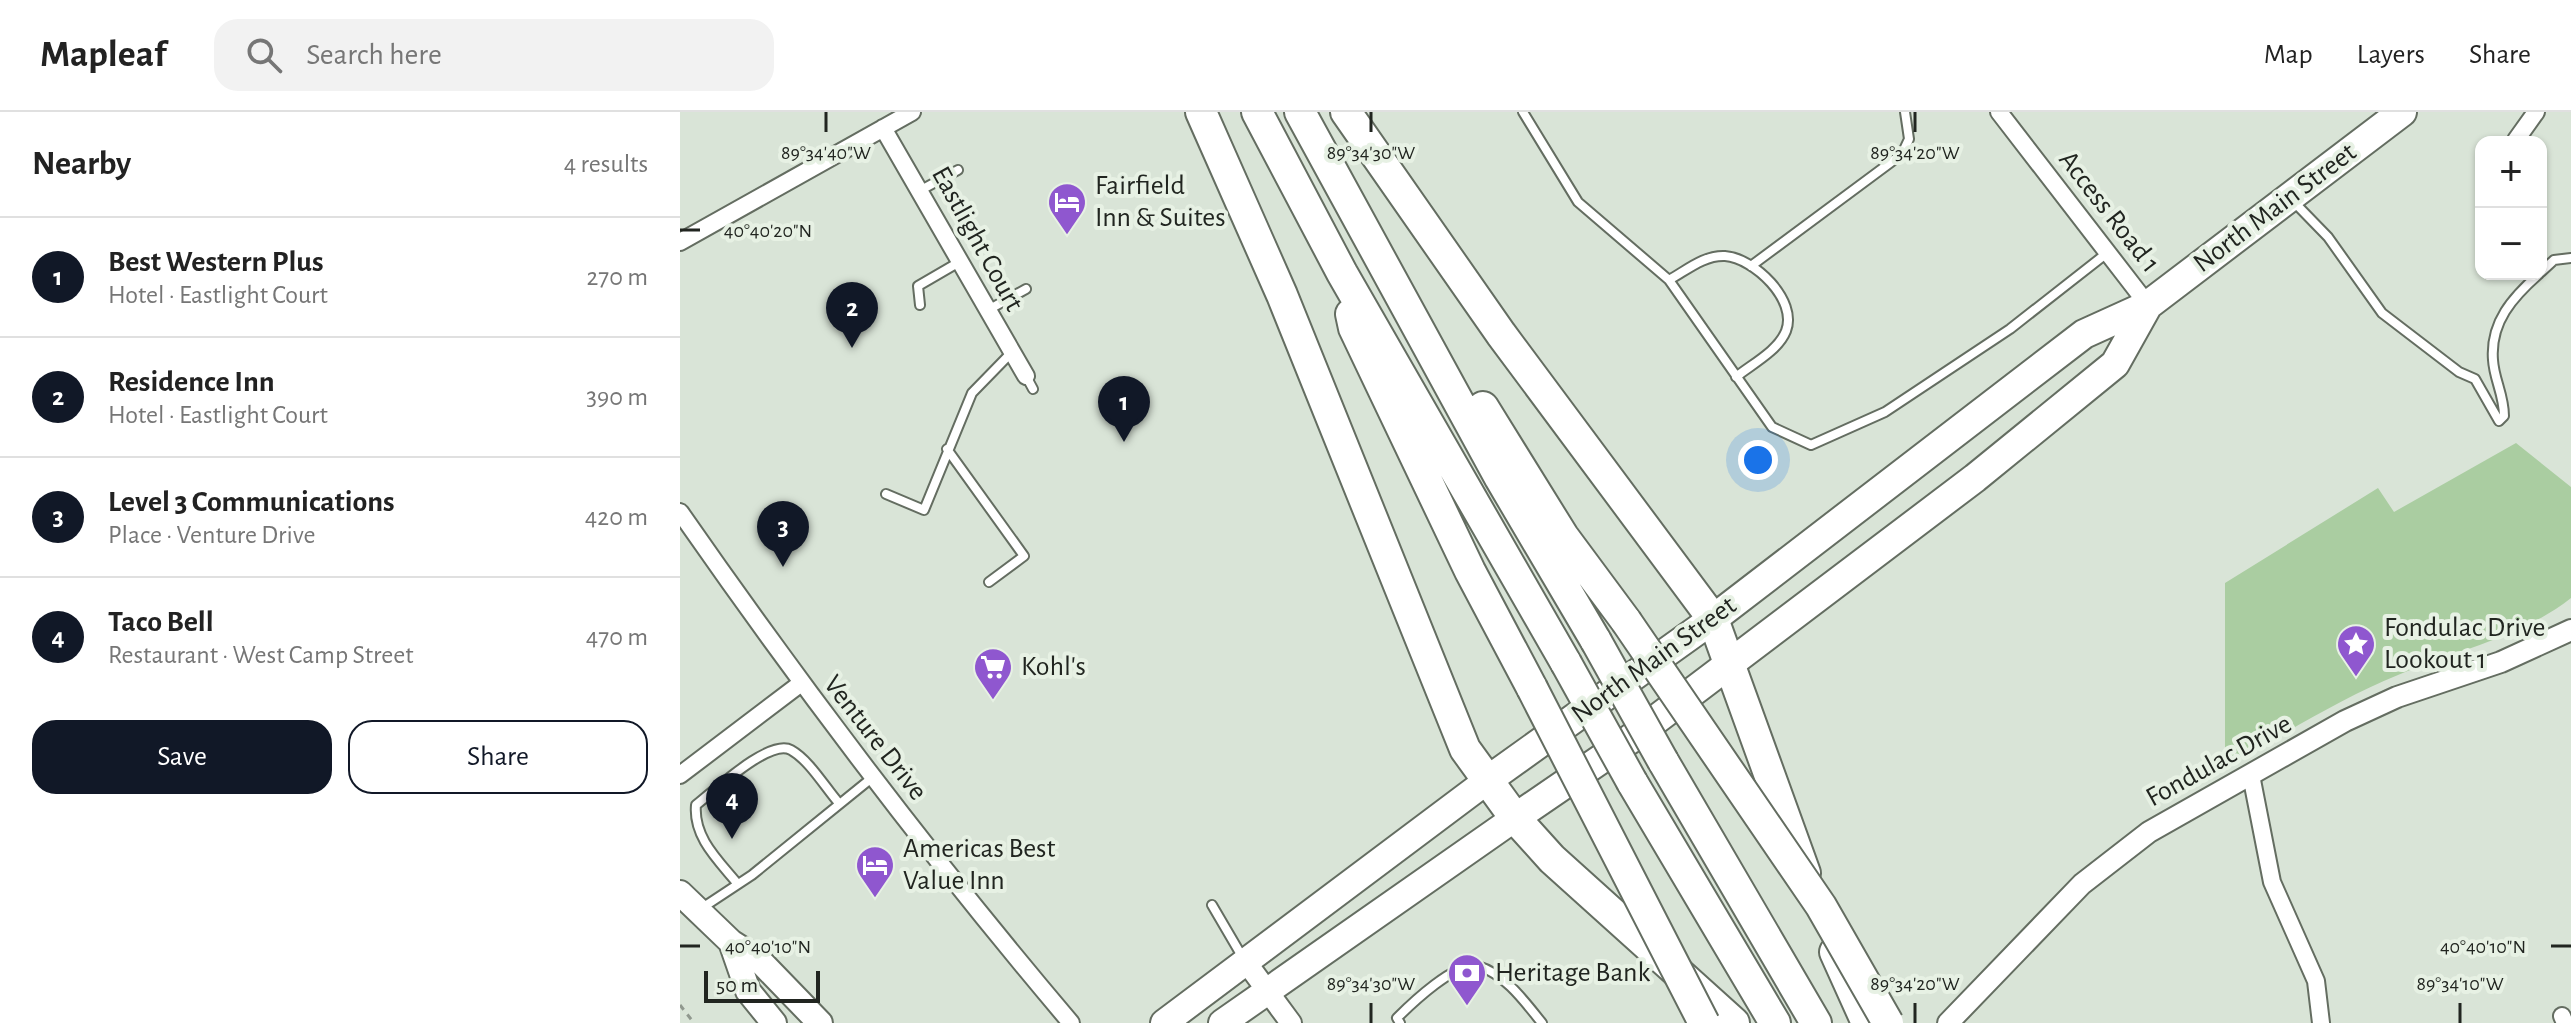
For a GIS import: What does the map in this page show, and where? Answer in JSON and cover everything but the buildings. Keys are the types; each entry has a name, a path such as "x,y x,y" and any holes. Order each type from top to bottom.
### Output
{"highway":[{"path":"1201,112 1282,295 1465,749 1515,818 1552,859 1734,1023"},
{"path":"1257,112 1342,273 1632,782 1775,1023"},
{"path":"1301,112 1526,478 1821,906 1888,1023"},
{"path":"1301,112 1500,478 1816,1023"},
{"path":"1346,112 1501,334 1713,619 1731,661 1806,875 1867,1023"},
{"name":"North Main Street","path":"1488,780 1713,619 2084,334 2148,305 2402,112"},
{"path":"1342,273 1354,328 1463,557 1704,1023"},
{"name":"North Main Street","path":"1515,818 1629,740 1937,507 2115,364 2148,305"}],"main road":[{"name":"North Main Street","path":"1164,1023 1488,780"},
{"name":"North Main Street","path":"1222,1023 1515,818"},
{"path":"680,893 731,942 759,960 820,1023"},
{"path":"731,942 748,991 774,1023"}],"street":[{"path":"680,242 912,112"},
{"name":"Access Road 1","path":"1999,112 2148,305"},
{"path":"2519,136 2536,112"},
{"name":"Eastlight Court","path":"883,128 1029,383"},
{"name":"Venture Drive","path":"680,512 800,684 954,886 1071,1023"},
{"name":"Fondulac Drive","path":"1948,1023 2115,856 2160,826 2384,703 2501,662 2571,630"},
{"path":"680,775 800,684"},
{"path":"2251,775 2272,882 2313,971 2321,1023"},
{"path":"1246,962 1291,1023"}],"lane":[{"path":"1523,112 1578,202 1669,280 1772,427 1811,445 1885,412 2010,329 2107,252"},
{"path":"1751,266 1902,154 1909,139 1905,112"},
{"path":"921,190 958,170"},
{"path":"2289,198 2328,237 2382,313 2459,372 2475,379 2499,421 2504,416 2504,399 2493,360 2498,322 2506,305 2533,280"},
{"path":"1669,280 1705,258 1725,256 1744,260 1767,279 1786,306 1787,329 1775,347 1736,377"},
{"path":"2547,266 2554,260 2571,258"},
{"path":"920,305 916,296 918,286 961,261"},
{"path":"988,311 1026,289"},
{"path":"886,494 924,510 972,393 1012,352"},
{"path":"947,449 1024,556 989,582"},
{"path":"737,883 703,840 695,819 696,805 766,751 781,746 793,750 838,802"},
{"path":"697,911 873,777"},
{"path":"1212,905 1246,962"},
{"path":"1398,1021 1460,967 1477,965 1512,987 1542,1023"}],"path":[{"path":"680,1005 694,1023"}],"green space":[{"path":"2516,443 2571,487 2571,598 2509,633 2354,695 2225,766 2225,583 2378,488 2394,512"}],"place":[{"name":"Fairfield Inn & Suites","path":"1067,236"},
{"name":"Residence Inn","path":"852,348"},
{"name":"Best Western Plus","path":"1124,442"},
{"name":"Level 3 Communications","path":"783,567"},
{"name":"Fondulac Drive Lookout 1","path":"2356,678"},
{"name":"Kohl's","path":"993,701"},
{"name":"Taco Bell","path":"732,839"},
{"name":"Americas Best Value Inn","path":"875,899"},
{"name":"Heritage Bank","path":"1467,1007"}]}
